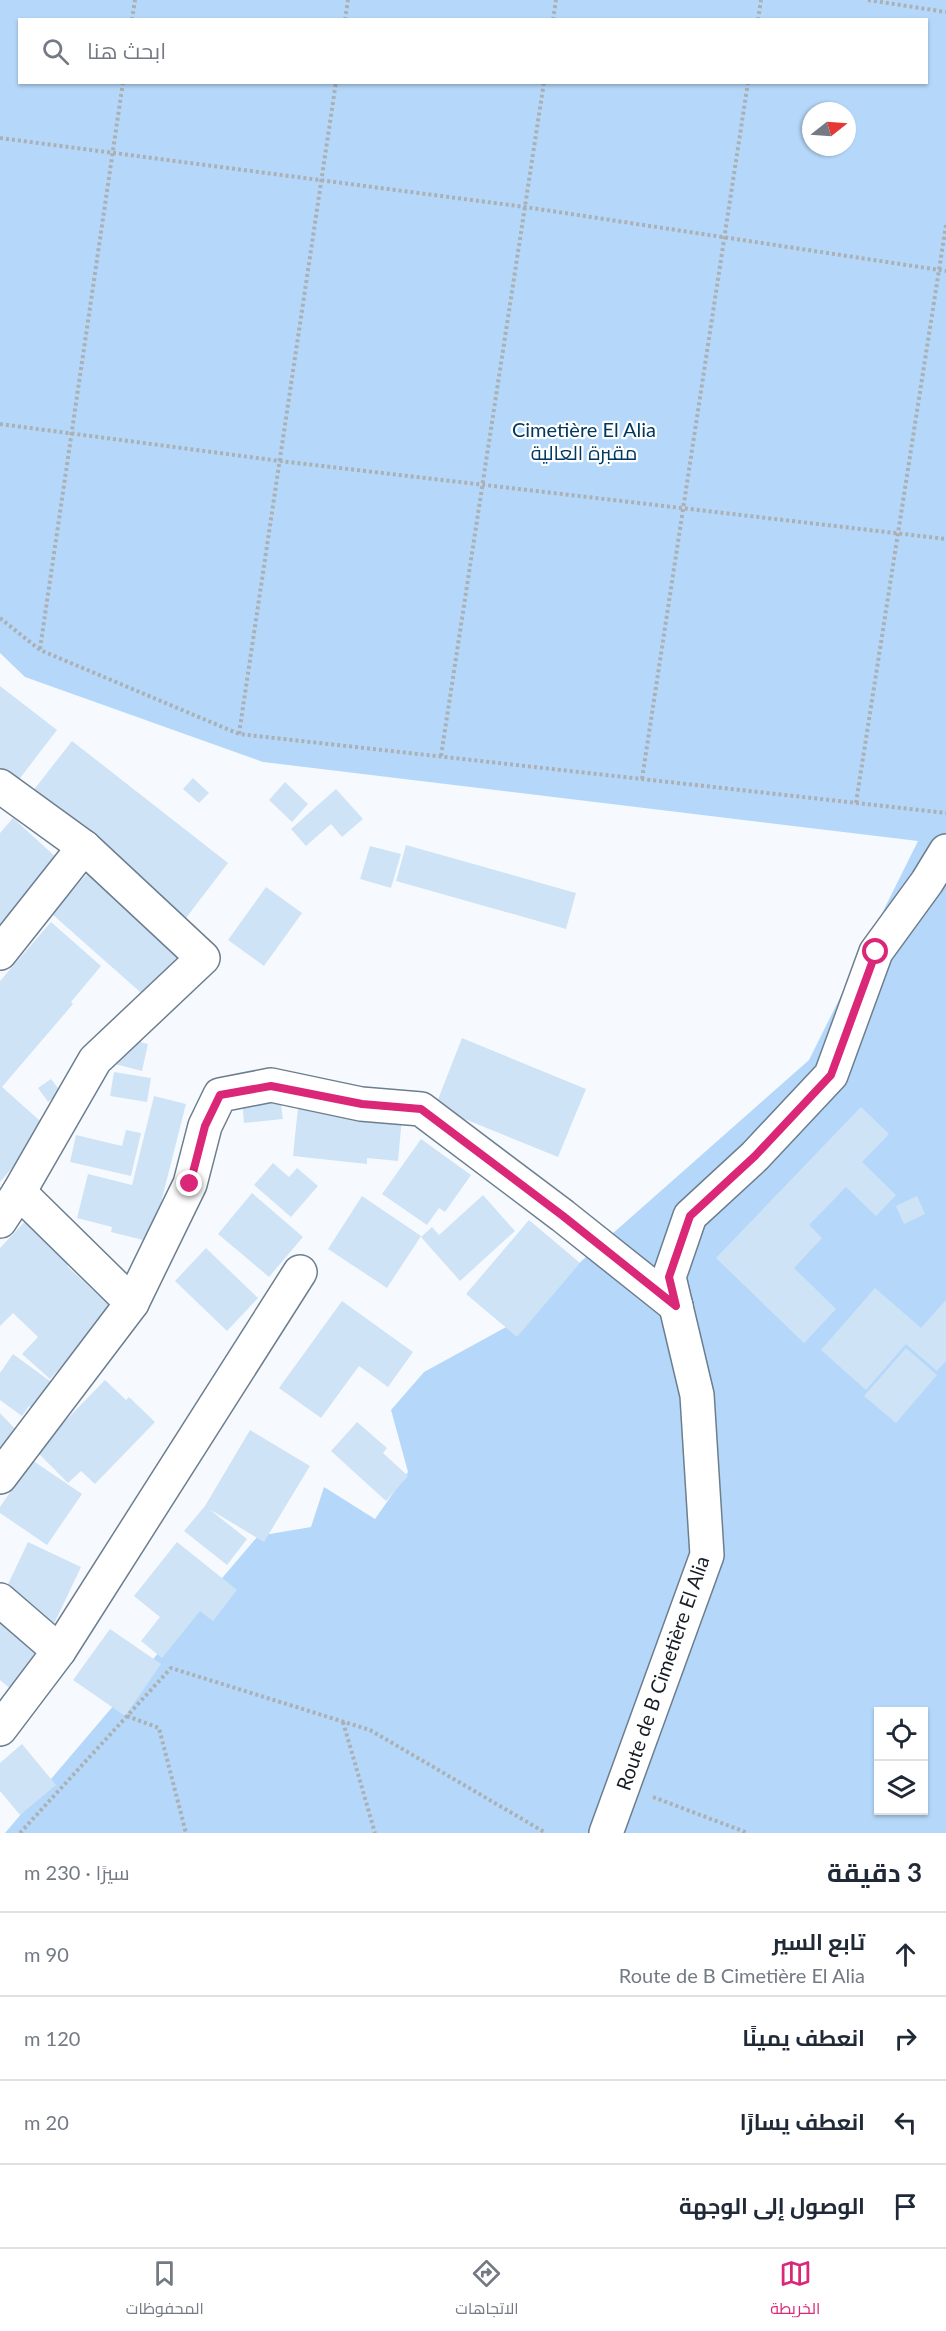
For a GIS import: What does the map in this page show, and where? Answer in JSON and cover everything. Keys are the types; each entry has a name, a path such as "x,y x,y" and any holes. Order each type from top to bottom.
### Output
{"street":[{"path":"0,786 84,847 203,958 95,1060 0,1221"},
{"path":"0,953 84,847"},
{"name":"Route de B Cimetière El Alia","path":"606,1833 707,1555 697,1395 669,1277 690,1216 755,1156 831,1075 876,952 927,882 946,851"},
{"path":"0,1477 132,1303 190,1184 205,1126 220,1095 271,1086 362,1104 421,1109 563,1216 676,1306"},
{"path":"19,1192 132,1303"},
{"path":"0,1729 59,1651 300,1272"},
{"path":"0,1600 59,1651"}],"path":[{"path":"132,18 135,0"},
{"path":"345,18 348,0"},
{"path":"554,18 556,0"},
{"path":"758,18 761,0"},
{"path":"868,0 946,12"},
{"path":"40,650 123,84"},
{"path":"239,734 336,84"},
{"path":"441,756 544,84"},
{"path":"642,779 748,84"},
{"path":"0,138 525,207 946,272"},
{"path":"856,802 946,225"},
{"path":"0,423 280,461 946,539"},
{"path":"0,618 40,650 239,734 946,813"},
{"path":"20,1833 171,1668 370,1730 546,1833"},
{"path":"127,1716 159,1728 186,1833"},
{"path":"343,1722 375,1833"},
{"path":"623,1786 748,1833"}],"green space":[{"name":"Cimetière El Alia مقبرة العالية","path":"0,0 946,0 946,1833 5,1833 258,1536 311,1527 324,1487 375,1519 408,1472 391,1410 424,1372 508,1326 809,1060 918,841 263,762 25,677 0,653"}],"building":[{"path":"0,686 57,730 14,786 0,774"},
{"path":"72,741 228,863 186,918 29,796"},
{"path":"193,778 209,793 199,803 183,789"},
{"path":"285,782 308,804 292,822 269,800"},
{"path":"336,789 363,819 342,837 331,824 306,846 291,829"},
{"path":"13,818 59,860 0,924 0,833"},
{"path":"406,845 576,893 566,929 396,881"},
{"path":"370,846 401,854 391,888 360,879"},
{"path":"87,874 185,957 148,999 52,914"},
{"path":"266,887 302,913 264,966 228,940"},
{"path":"51,922 101,966 71,1002 73,1004 2,1087 47,1127 0,1182 0,981"},
{"path":"122,1037 148,1044 142,1071 115,1064"},
{"path":"462,1038 586,1089 558,1157 435,1107"},
{"path":"114,1072 151,1078 147,1102 110,1096"},
{"path":"51,1079 61,1092 48,1102 38,1088"},
{"path":"154,1096 186,1104 151,1242 111,1232 112,1227 77,1218 88,1174 132,1185"},
{"path":"280,1096 283,1119 244,1123 242,1100"},
{"path":"298,1107 402,1118 398,1161 367,1158 367,1164 293,1156"},
{"path":"861,1107 889,1134 862,1162 896,1195 876,1216 846,1187 809,1225 822,1238 794,1268 836,1309 804,1343 716,1258"},
{"path":"126,1130 141,1133 131,1176 70,1162 76,1135 122,1146"},
{"path":"421,1139 471,1175 445,1212 439,1208 427,1225 382,1194"},
{"path":"273,1163 289,1177 297,1168 318,1186 291,1217 254,1185"},
{"path":"252,1193 303,1237 269,1277 218,1234"},
{"path":"483,1195 515,1231 460,1281 421,1237 432,1227 439,1235"},
{"path":"362,1196 421,1236 387,1288 328,1249"},
{"path":"917,1196 925,1214 904,1224 896,1206"},
{"path":"29,1217 74,1259 67,1266 114,1310 50,1379 22,1354 38,1337 13,1313 0,1326 0,1248"},
{"path":"529,1220 580,1263 517,1337 466,1294"},
{"path":"206,1248 258,1298 227,1331 175,1281"},
{"path":"875,1288 921,1328 946,1300 946,1361 937,1371 906,1344 866,1390 821,1350"},
{"path":"342,1301 413,1352 388,1387 359,1366 321,1418 279,1388"},
{"path":"906,1348 937,1375 896,1423 864,1396"},
{"path":"13,1354 58,1387 40,1413 29,1406 22,1416 0,1400 0,1373"},
{"path":"105,1380 126,1400 129,1397 155,1422 95,1484 81,1471 68,1483 36,1451"},
{"path":"0,1413 19,1433 0,1452"},
{"path":"357,1422 387,1448 383,1453 408,1476 386,1501 331,1451"},
{"path":"250,1430 310,1466 264,1542 209,1509 247,1539 227,1565 184,1531 205,1506"},
{"path":"32,1460 82,1494 47,1545 0,1513 0,1507"},
{"path":"28,1542 81,1567 53,1626 0,1601"},
{"path":"177,1542 237,1590 213,1621 200,1611 162,1658 141,1641 160,1617 134,1596"},
{"path":"0,1610 45,1650 11,1689 0,1680"},
{"path":"110,1629 161,1664 125,1716 73,1680"},
{"path":"22,1744 56,1785 20,1815 0,1791 0,1763"}],"route":[{"path":"190,1184 205,1126 220,1095 271,1086 362,1104 421,1109 563,1216 676,1306 669,1277 690,1216 755,1156 831,1075 876,952"}]}
